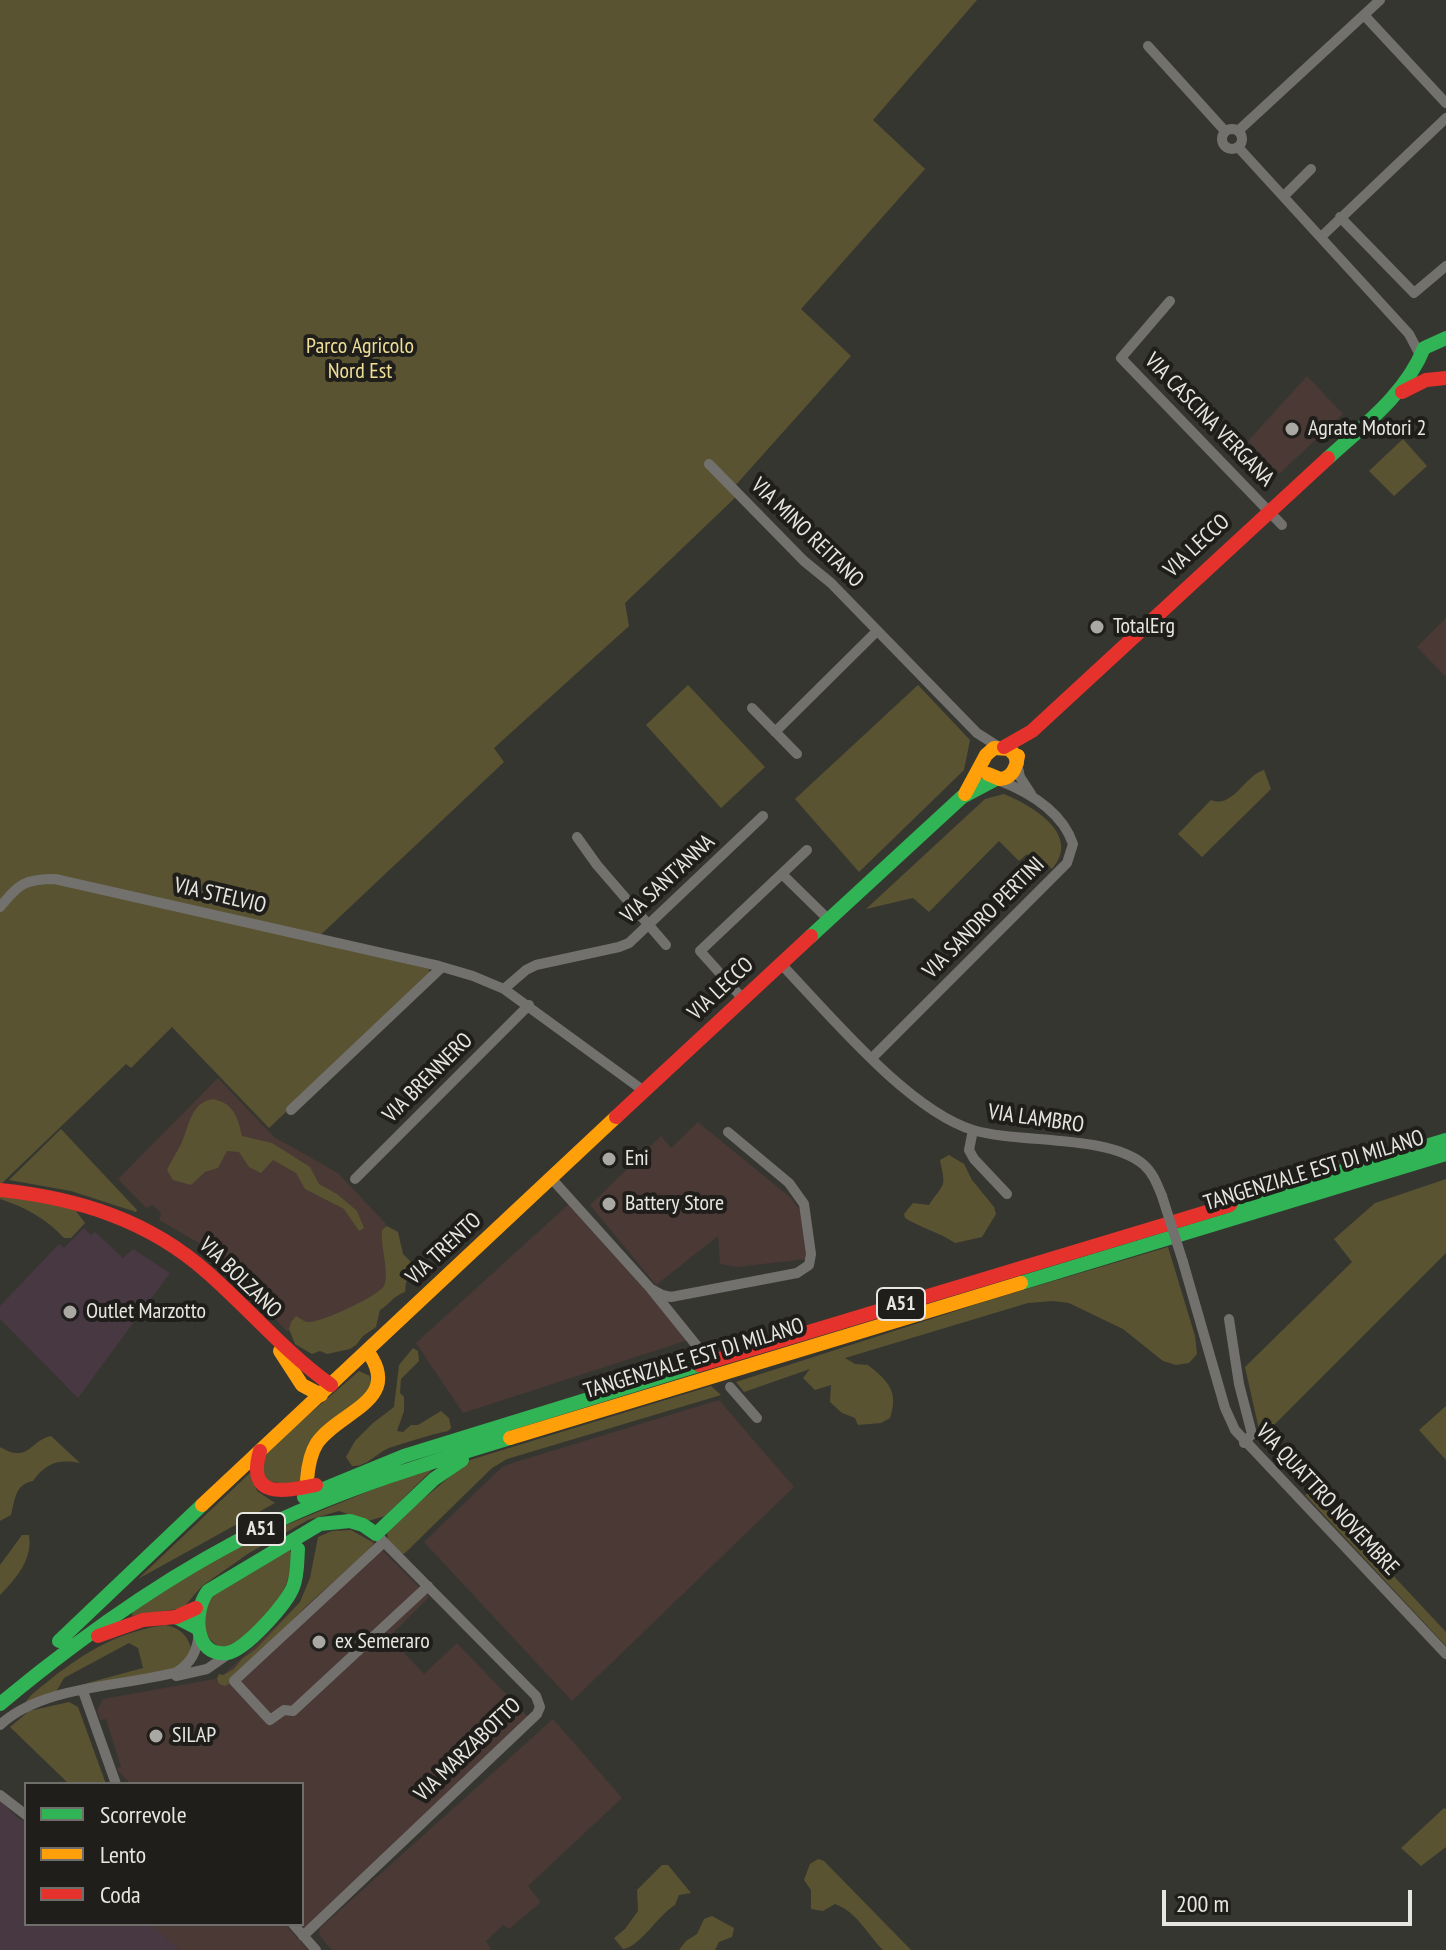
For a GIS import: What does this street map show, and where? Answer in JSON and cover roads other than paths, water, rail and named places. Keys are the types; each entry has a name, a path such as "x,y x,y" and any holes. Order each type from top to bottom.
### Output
{"main road":[{"name":"VIA LECCO","path":"962,797 985,758 1032,731 1395,396 1425,347 1441,342"},
{"name":"VIA LECCO","path":"1419,359 1421,372 1440,380"},
{"name":"VIA LECCO","path":"1395,396 1440,380"},
{"name":"VIA LECCO","path":"644,1091 962,797 997,779 1009,777 1032,731"},
{"path":"1002,747 1012,751 1017,763"},
{"path":"985,758 986,771 997,779"},
{"name":"VIA TRENTO","path":"64,1644 202,1505 644,1091"},
{"name":"TANGENZIALE EST DI MILANO","path":"0,1704 64,1644 133,1588 231,1532 357,1474 506,1423 1446,1140"},
{"name":"TANGENZIALE EST DI MILANO","path":"0,1688 64,1644 221,1550 291,1515 420,1465 1446,1154"},
{"name":"VIA BOLZANO","path":"0,1190 73,1201 146,1229 180,1250 208,1273 271,1338 302,1385 326,1390"},
{"path":"307,1480 311,1456 319,1441 381,1384 380,1368 368,1352"},
{"path":"64,1644 159,1617 176,1617 196,1608 208,1591 320,1524 336,1520 355,1521 380,1538 434,1479 453,1465 557,1423"},
{"path":"260,1451 256,1474 264,1486 275,1491 289,1491 357,1474"},
{"path":"196,1608 199,1630 207,1644 226,1651 251,1636 288,1596 294,1580 298,1549"},
{"path":"176,1617 199,1630"}],"street":[{"path":"1238,131 1380,0"},
{"path":"1364,15 1446,103"},
{"path":"1148,46 1225,131"},
{"path":"1322,236 1446,118"},
{"path":"1225,131 1238,131 1242,139 1238,147 1225,147 1221,140 1225,131"},
{"path":"1238,147 1409,334 1419,359"},
{"path":"1284,196 1311,169"},
{"path":"1340,217 1414,293 1446,266"},
{"name":"VIA CASCINA VERGANA","path":"1170,301 1121,358 1282,525"},
{"path":"1409,334 1441,342"},
{"name":"VIA MINO REITANO","path":"709,464 804,561 831,583 977,733 985,758"},
{"path":"775,732 877,631"},
{"path":"752,708 797,754"},
{"name":"VIA MINO REITANO","path":"977,733 1002,747"},
{"path":"1017,763 1020,777 1035,798"},
{"path":"997,779 1035,798"},
{"name":"VIA SANDRO PERTINI","path":"872,1058 1062,869 1073,844 1064,825 1035,798"},
{"name":"VIA SANT'ANNA","path":"504,989 536,965 629,943 763,816"},
{"path":"577,837 666,945"},
{"name":"VIA LECCO","path":"743,999 700,951 807,850"},
{"path":"782,874 829,920"},
{"name":"VIA STELVIO","path":"0,907 25,882 55,879 442,967 504,989 644,1091"},
{"name":"VIA LAMBRO","path":"781,964 872,1058 918,1101 946,1119 973,1130 1123,1152 1149,1171 1162,1196 1183,1262"},
{"path":"291,1110 442,967"},
{"name":"VIA BRENNERO","path":"355,1179 529,1005"},
{"path":"973,1130 969,1150 1007,1194"},
{"path":"651,1289 671,1297 797,1273 809,1265 811,1254 806,1213 798,1193 728,1132"},
{"path":"551,1178 651,1289 701,1351"},
{"name":"VIA QUATTRO NOVEMBRE","path":"1183,1262 1225,1408 1244,1443 1446,1654"},
{"path":"1229,1319 1239,1384 1252,1434 1244,1443"},
{"path":"730,1387 757,1418"},
{"path":"380,1538 234,1681 270,1720 284,1710 293,1711 428,1586"},
{"name":"VIA MARZABOTTO","path":"303,1936 539,1711 538,1699 380,1538"},
{"path":"171,1674 193,1657 199,1630"},
{"path":"0,1725 24,1706 171,1674 211,1660 226,1651"},
{"path":"83,1691 115,1782"},
{"path":"0,1795 24,1813"},
{"path":"295,1926 316,1950"}],"place":[{"name":"Agrate Motori 2","path":"1292,429"},
{"name":"TotalErg","path":"1097,627"},
{"name":"Eni","path":"609,1159"},
{"name":"Battery Store","path":"609,1204"},
{"name":"Outlet Marzotto","path":"70,1312"},
{"name":"ex Semeraro","path":"319,1642"},
{"name":"SILAP","path":"156,1736"}],"park label":[{"name":"Parco Agricolo Nord Est","path":"360,360"}]}
